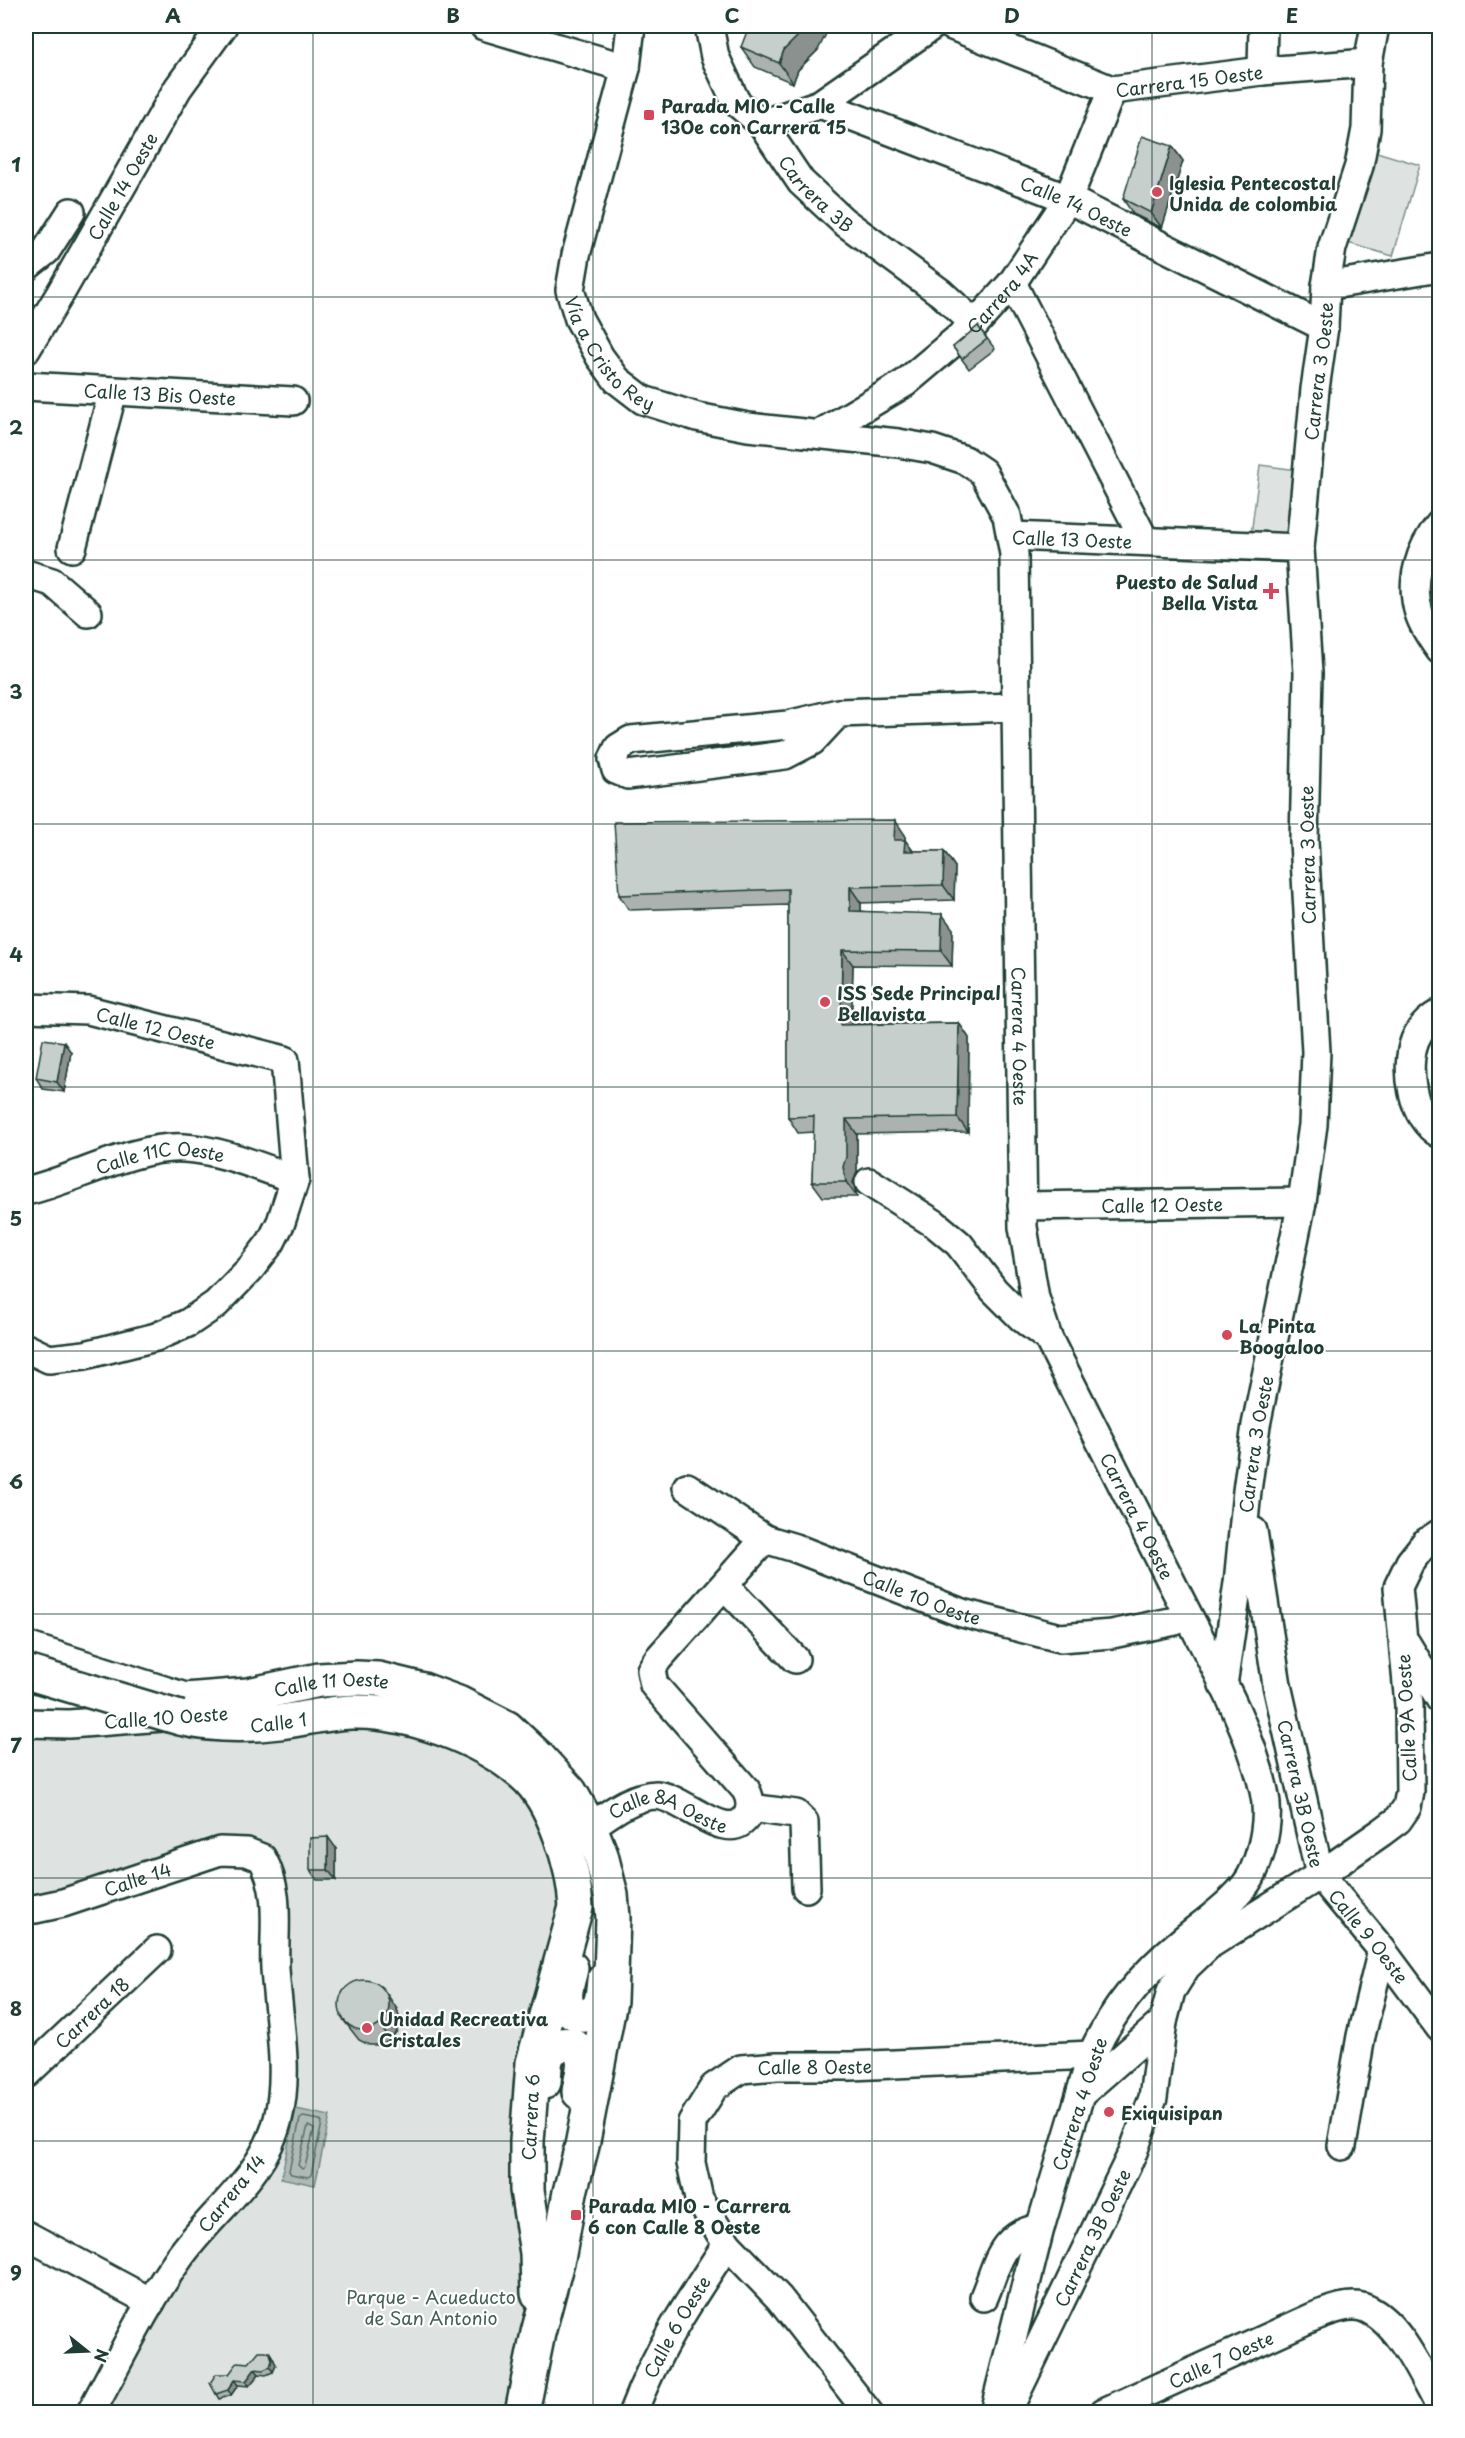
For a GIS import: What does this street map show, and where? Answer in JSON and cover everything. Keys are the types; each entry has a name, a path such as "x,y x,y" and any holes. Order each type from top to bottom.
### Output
{"main road":[{"name":"Calle 11 Oeste","path":"26,1649 185,1700 248,1695 319,1680 357,1678 378,1679 423,1690 458,1703 507,1728 557,1776 570,1792 590,1827"},
{"name":"Calle 1","path":"26,1672 180,1718 216,1725 264,1723 353,1712 414,1720 448,1731 491,1752 524,1774"},
{"name":"Carrera 6","path":"524,1774 538,1791 562,1839 575,1896 569,1940 533,2063 527,2141 527,2190 537,2253 538,2333"},
{"path":"590,1827 575,1896 578,1940 566,1993 566,2004 574,2013 585,2016 596,2011 601,2001 613,1918"},
{"name":"Carrera 6","path":"522,2412 584,2136 610,2001 613,1918 611,1895 601,1855 590,1827"},
{"path":"527,2190 537,2139 548,2054 556,2046 567,2044 578,2049 583,2059 571,2146 570,2192"}],"street":[{"name":"Calle 14 Oeste","path":"26,350 178,88 223,26"},
{"path":"484,26 626,68"},
{"name":"Vía a Cristo Rey","path":"631,26 626,68 576,255 570,290 579,319 600,357 617,380 643,400 697,417 748,427 820,433"},
{"name":"Carrera 3B","path":"709,26 715,57 736,102 762,124 801,182 843,221 941,293 975,324"},
{"path":"762,124 820,104 932,26"},
{"name":"Carrera 15 Oeste","path":"952,26 1112,90 1262,71 1368,63"},
{"path":"1262,71 1263,26"},
{"name":"Carrera 3 Oeste","path":"1223,1685 1238,1583 1247,1491 1268,1363 1302,1202 1313,1125 1316,1052 1304,851 1308,673 1300,548 1315,389 1324,327 1326,286 1332,248 1359,166 1366,129 1368,63 1375,26"},
{"name":"Carrera 4A","path":"820,433 905,383 975,324 1012,283 1068,199 1112,90"},
{"name":"Calle 14 Oeste","path":"820,104 1068,199 1324,327"},
{"path":"26,267 46,250 71,212"},
{"path":"1326,286 1440,267"},
{"path":"1012,283 1145,541"},
{"name":"Calle 13 Bis Oeste","path":"26,386 293,401"},
{"path":"72,548 113,391"},
{"name":"Calle 13 Oeste","path":"820,433 932,449 965,460 983,472 1007,516 1012,536 1300,548"},
{"path":"1440,524 1421,551 1416,586 1419,613 1440,650"},
{"name":"Carrera 4 Oeste","path":"994,2412 1040,2228 1083,2092 1092,2055 1107,2023 1134,1987 1182,1941 1225,1907 1253,1872 1266,1827 1265,1793 1253,1752 1223,1685 1048,1338 1035,1298 1023,1227 1022,1206 1012,536"},
{"path":"26,574 52,582 88,613"},
{"path":"838,713 812,741 785,755 628,775 616,770 613,759 618,748 631,740 788,725 838,713 1015,707"},
{"name":"Calle 12 Oeste","path":"26,1008 87,1010 285,1060 295,1179"},
{"path":"1440,1013 1428,1019 1415,1040 1410,1063 1412,1087 1420,1113 1433,1130 1440,1134"},
{"name":"Calle 11C Oeste","path":"26,1191 160,1148 215,1152 295,1179"},
{"path":"26,1348 49,1359 85,1355 156,1337 188,1323 216,1304 251,1268 271,1242 282,1222 295,1179"},
{"path":"869,1182 935,1224 958,1244 994,1290 1022,1318 1048,1338"},
{"name":"Calle 12 Oeste","path":"1022,1206 1302,1202"},
{"name":"Calle 10 Oeste","path":"687,1487 765,1539 795,1548 962,1613 1060,1638 1112,1634 1175,1621"},
{"name":"Carrera 3B Oeste","path":"1007,2412 1133,2152 1153,2098 1163,2022 1171,1991 1186,1967 1209,1945 1320,1875 1277,1685 1247,1491"},
{"name":"Calle 9A Oeste","path":"1320,1875 1398,1820 1407,1807 1410,1792 1409,1705 1398,1587 1410,1562 1425,1543 1440,1533"},
{"path":"765,1539 725,1586 795,1659"},
{"name":"Calle 8A Oeste","path":"590,1827 648,1796 668,1797 718,1825 729,1827 741,1823 750,1808 746,1790 654,1685 651,1670 658,1659 725,1586"},
{"path":"1402,1637 1440,1699"},
{"name":"Calle 10 Oeste","path":"26,1723 69,1724 236,1712 302,1696 355,1692 376,1694 418,1705 453,1719 497,1743 524,1774"},
{"name":"Calle 10 Oeste","path":"69,1724 185,1700"},
{"path":"750,1808 796,1814 804,1822 806,1888"},
{"name":"Calle 14","path":"26,1908 35,1909 63,1903 220,1851 247,1852"},
{"name":"Carrera 14","path":"91,2412 151,2302 178,2258 206,2224 231,2199 262,2160 278,2119 283,2081 275,1966 275,1896 271,1873 262,1858 247,1852"},
{"name":"Calle 9 Oeste","path":"1320,1875 1382,1950 1440,2028"},
{"name":"Carrera 18","path":"26,2074 157,1950"},
{"path":"1342,2146 1361,2036 1382,1950"},
{"path":"1083,2092 1163,2022"},
{"name":"Calle 8 Oeste","path":"727,2244 699,2199 690,2163 692,2122 714,2087 741,2069 1092,2055"},
{"path":"984,2297 1003,2252 1013,2238 1024,2231 1040,2228"},
{"path":"26,2235 151,2302"},
{"path":"727,2244 779,2298 868,2412"},
{"name":"Calle 6 Oeste","path":"633,2412 652,2365 727,2244"},
{"name":"Calle 7 Oeste","path":"1104,2412 1336,2308 1360,2307 1382,2317 1404,2344 1440,2408"}],"green space":[{"path":"1370,150 1420,165 1393,256 1344,242"},
{"path":"1260,465 1305,471 1295,540 1251,535"},
{"name":"Parque - Acueducto de San Antonio","path":"353,1712 524,1775 575,1886 533,2063 537,2253 522,2412 91,2412 278,2119 275,1896 247,1852 26,1908 26,1723"}],"water":[{"path":"296,2109 330,2116 315,2185 281,2178"}],"building":[{"path":"747,26 806,26 784,50 779,63 741,47"},
{"path":"1142,136 1172,146 1151,213 1123,199"},
{"path":"978,326 987,339 962,359 953,347"},
{"name":"ISS Sede Principal Bellavista","path":"895,820 894,840 905,840 904,851 944,851 943,885 850,887 850,911 942,914 941,951 842,950 841,1025 959,1023 957,1117 846,1119 846,1157 843,1167 846,1182 812,1182 814,1116 788,1117 788,889 619,895 614,822"},
{"path":"43,1039 64,1042 57,1082 36,1078"},
{"path":"328,1837 328,1870 310,1870 310,1838"},
{"path":"364,1980 382,1987 389,2005 382,2023 364,2030 346,2023 339,2005 346,1987"},
{"path":"259,2351 270,2353 272,2360 270,2367 263,2370 255,2369 246,2381 234,2380 228,2390 216,2394 210,2383 216,2374 229,2374 238,2362 249,2363"}],"place":[{"name":"Parada MIO - Calle 13Oe con Carrera 15","path":"649,115"},
{"name":"Iglesia Pentecostal Unida de colombia","path":"1157,192"},
{"name":"Puesto de Salud Bella Vista","path":"1271,591"},
{"name":"ISS Sede Principal Bellavista","path":"825,1002"},
{"name":"La Pinta Boogaloo","path":"1227,1335"},
{"name":"Unidad Recreativa Cristales","path":"367,2028"},
{"name":"Exiquisipan","path":"1109,2112"},
{"name":"Parada MIO - Carrera 6 con Calle 8 Oeste","path":"576,2215"}]}
